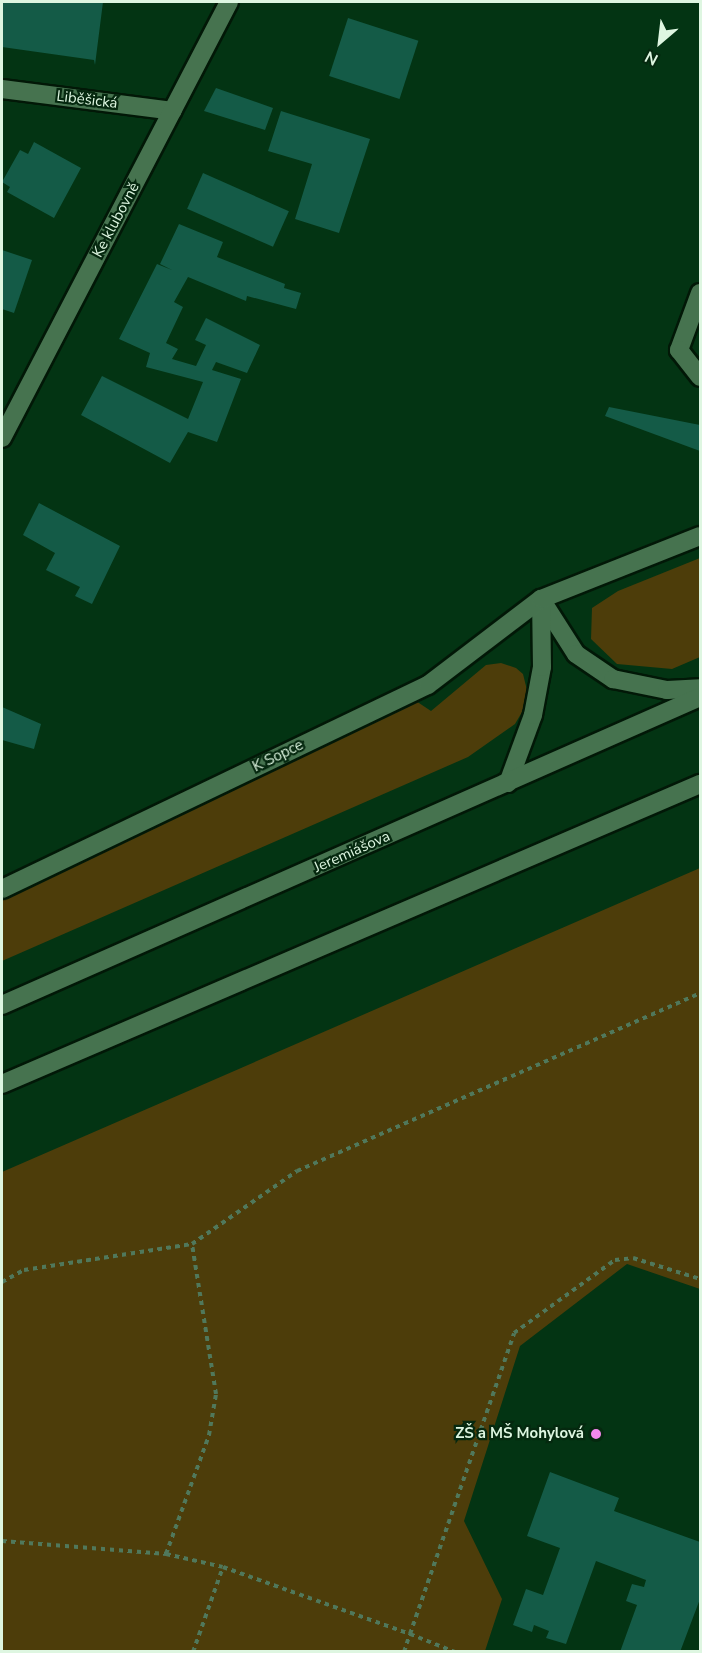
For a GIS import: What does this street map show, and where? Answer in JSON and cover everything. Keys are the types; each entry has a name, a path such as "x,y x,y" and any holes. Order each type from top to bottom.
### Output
{"main road":[{"name":"Ke klubovně","path":"2,438 229,2"},
{"name":"Liběšická","path":"2,89 173,111"},
{"path":"700,293 679,350 700,377"},
{"name":"K Sopce","path":"2,890 428,685 541,599 700,536"},
{"path":"541,599 576,654 613,679 667,690 700,688"},
{"path":"508,783 533,715 542,667 541,599"},
{"name":"Jeremiášova","path":"2,1005 700,697"},
{"path":"2,1084 700,784"}],"path":[{"path":"2,1282 24,1270 192,1244 297,1171 700,993"},
{"path":"166,1554 209,1435 216,1394 192,1244"},
{"path":"404,1652 514,1333 615,1260 633,1258 700,1279"},
{"path":"2,1541 166,1554 223,1568 455,1652"},
{"path":"193,1652 223,1568"}],"shaded area":[{"path":"700,558 700,657 672,669 617,664 591,639 592,608 618,591"},
{"path":"501,663 516,668 523,674 527,690 525,707 515,724 468,757 2,961 2,896 416,701 431,711 486,665"},
{"path":"700,868 700,1289 627,1264 520,1346 464,1521 502,1599 485,1651 2,1651 2,1172"}],"building":[{"path":"2,2 103,2 95,65 94,60 2,47"},
{"path":"348,18 418,41 400,99 329,76"},
{"path":"216,88 273,108 265,130 204,111"},
{"path":"281,111 370,139 339,233 295,219 312,164 268,151"},
{"path":"34,142 81,168 54,218 7,192 10,187 2,182 20,150 28,154"},
{"path":"203,173 289,211 273,247 187,209"},
{"path":"179,224 223,242 217,257 285,284 284,288 301,293 296,309 247,296 246,301 188,277 174,302 183,307 166,343 178,349 172,359 196,366 206,345 195,340 206,318 260,345 247,373 216,362 212,370 241,379 217,442 188,432 170,463 81,415 102,376 188,419 203,382 146,367 150,353 119,339 157,264 172,270 160,264"},
{"path":"2,250 32,260 14,313 2,309"},
{"path":"609,407 700,425 700,451 605,416"},
{"path":"39,503 120,546 92,604 75,596 80,587 46,570 55,553 23,535"},
{"path":"2,707 41,724 34,749 2,740"},
{"path":"550,1472 619,1498 614,1511 700,1542 700,1599 680,1652 620,1652 637,1605 626,1601 632,1584 644,1587 646,1580 596,1561 566,1644 546,1638 549,1631 534,1625 532,1632 513,1625 526,1589 543,1595 560,1548 527,1536"}],"place":[{"name":"ZŠ a MŠ Mohylová","path":"596,1434"}]}
